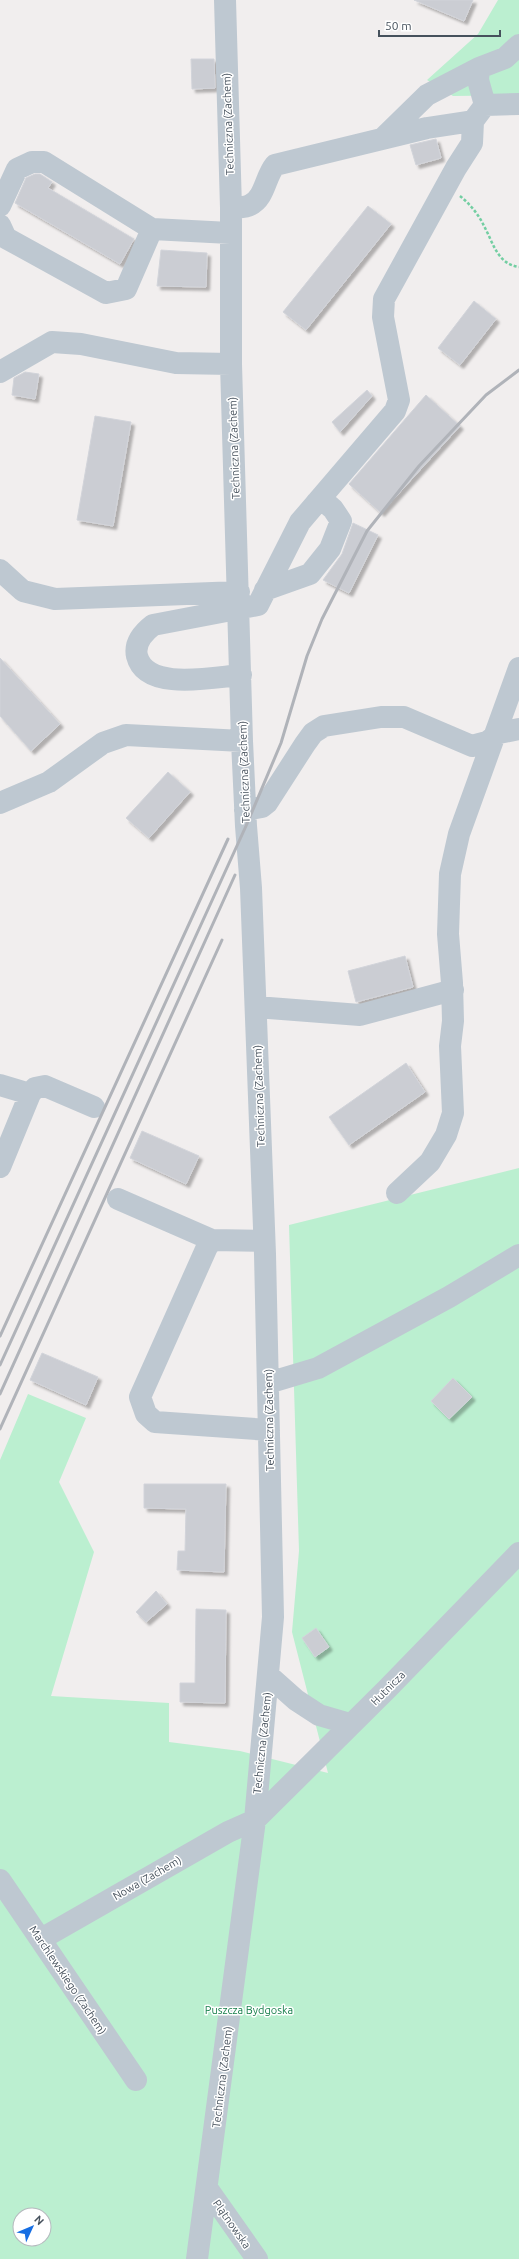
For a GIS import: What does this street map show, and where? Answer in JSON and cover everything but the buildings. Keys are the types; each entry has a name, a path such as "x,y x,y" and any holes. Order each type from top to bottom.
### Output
{"street":[{"name":"Techniczna (Zachem)","path":"197,2259 255,1820 274,1617 264,1240 252,888 245,810 242,741 231,364 231,208 225,0"},
{"path":"382,139 427,95 479,68 505,58 519,45"},
{"path":"0,570 23,591 55,599 239,600 258,604 300,522 395,411 399,400 383,317 384,299 472,143 479,113 479,68"},
{"path":"231,208 250,205 260,196 269,172 275,165 519,104"},
{"path":"0,206 17,168 32,162 44,162 152,229 230,233"},
{"path":"0,225 6,238 106,293 126,289 152,229"},
{"path":"0,372 52,342 81,344 176,363 231,364"},
{"path":"265,590 310,574 330,549 341,521 333,509 325,502 316,503"},
{"path":"239,600 153,625 141,636 136,653 146,671 165,680 241,675"},
{"path":"396,1192 430,1162 446,1135 453,1113 450,1046 453,990 448,934 450,874 459,834 519,668"},
{"path":"245,810 262,807 267,803 313,733 324,726 381,717 404,717 472,746 487,742 509,729 519,729"},
{"path":"0,803 49,782 104,743 126,735 242,741"},
{"path":"256,1007 360,1015 453,990"},
{"path":"0,1085 30,1094"},
{"path":"0,1167 30,1094 35,1088 45,1086 94,1107"},
{"path":"118,1199 212,1240 264,1240"},
{"path":"212,1240 207,1247 140,1397 146,1414 155,1422 269,1430"},
{"path":"268,1383 318,1368 449,1297 519,1255"},
{"name":"Hutnicza","path":"255,1820 519,1553"},
{"path":"269,1676 296,1700 319,1716 350,1724"},
{"name":"Nowa (Zachem)","path":"41,1939 228,1832 255,1820"},
{"name":"Marchlewskiego (Zachem)","path":"0,1880 136,2080"},
{"name":"Plątnowska","path":"207,2188 257,2259"}],"path":[{"path":"447,185 469,203 484,225 497,254 514,266 519,267"}],"green space":[{"path":"498,0 519,0 519,95 453,96 427,80 478,34"},
{"name":"Puszcza Bydgoska","path":"519,1168 519,2259 0,2259 0,1460 28,1394 86,1418 59,1482 94,1552 51,1696 169,1703 169,1742 240,1751 328,1773 292,1632 299,1551 289,1225"}],"railway":[{"path":"0,1365 246,826 281,743 307,656 322,619 367,531 419,466 486,395 519,370"},
{"path":"0,1336 228,839"},
{"path":"0,1394 235,875"},
{"path":"0,1429 222,940"}]}
